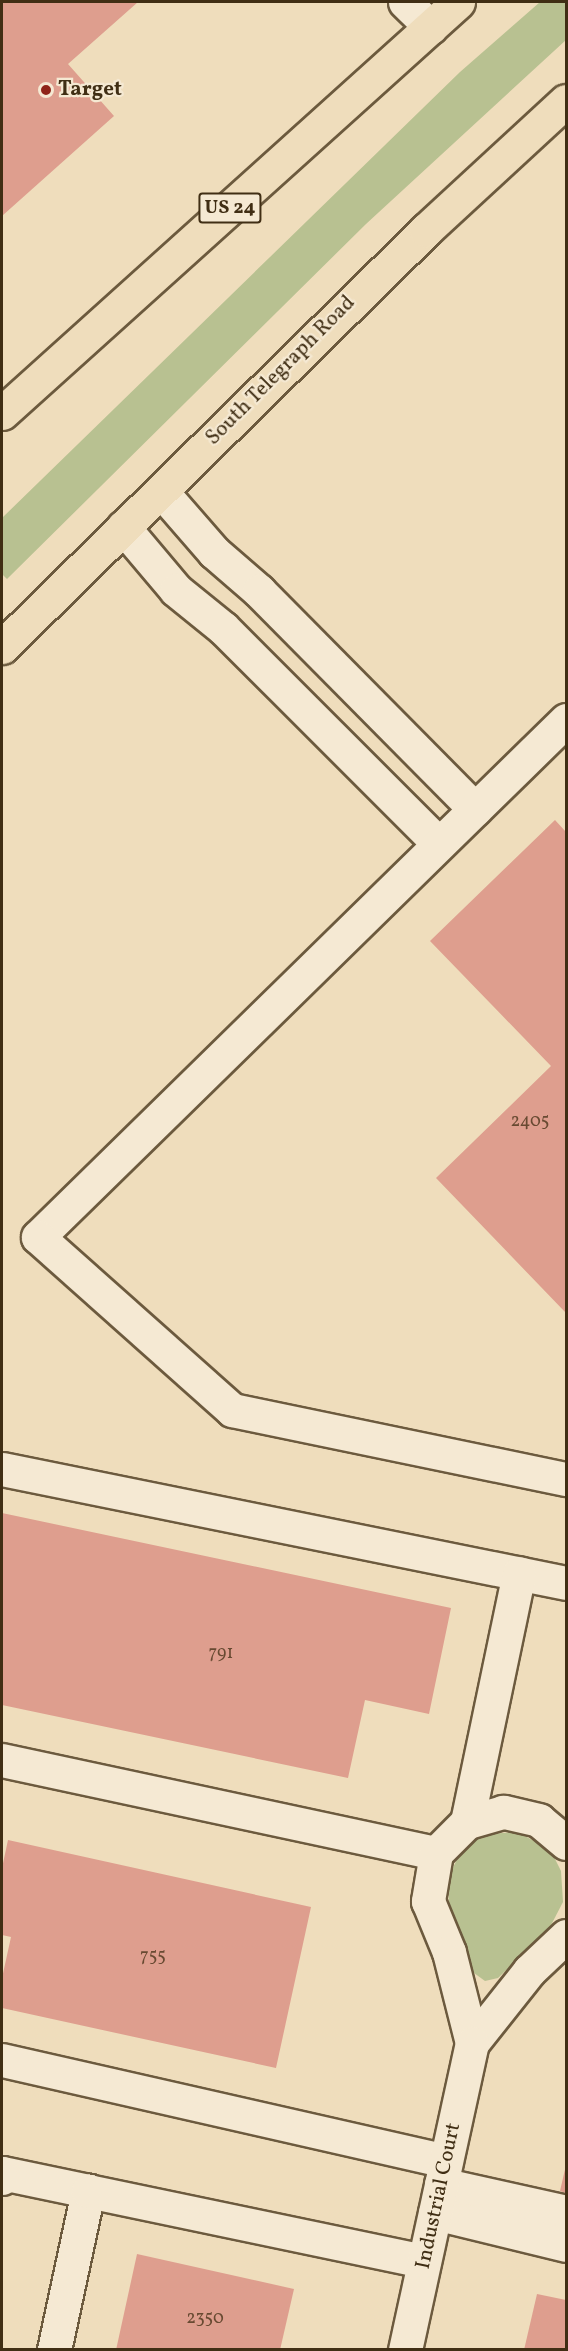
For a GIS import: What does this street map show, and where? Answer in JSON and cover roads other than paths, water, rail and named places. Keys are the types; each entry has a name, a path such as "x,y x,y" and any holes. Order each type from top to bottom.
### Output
{"highway":[{"name":"US 24","path":"2,413 458,2"},
{"name":"South Telegraph Road","path":"3,644 426,230 564,108"}],"street":[{"path":"405,2 431,27"},
{"path":"160,491 214,552 259,591 475,809"},
{"path":"123,528 176,590 223,628 439,844"},
{"path":"223,628 259,591"},
{"path":"567,720 38,1237 232,1410 567,1479"},
{"path":"351,757 388,721"},
{"path":"2,1469 567,1582"},
{"path":"467,1822 519,1574"},
{"path":"2,1760 436,1853 467,1822 484,1815 522,1814 539,1820 567,1843"},
{"name":"Industrial Court","path":"436,1853 428,1901 449,1952 472,2043"},
{"name":"Industrial Court","path":"405,2349 472,2043 529,1971 564,1945"},
{"path":"2,2060 441,2186 567,2212"},
{"path":"2,2178 2,2173 424,2261"},
{"path":"441,2186 567,2245"},
{"path":"54,2349 88,2191"}],"place":[{"name":"Target","path":"46,90"}]}
